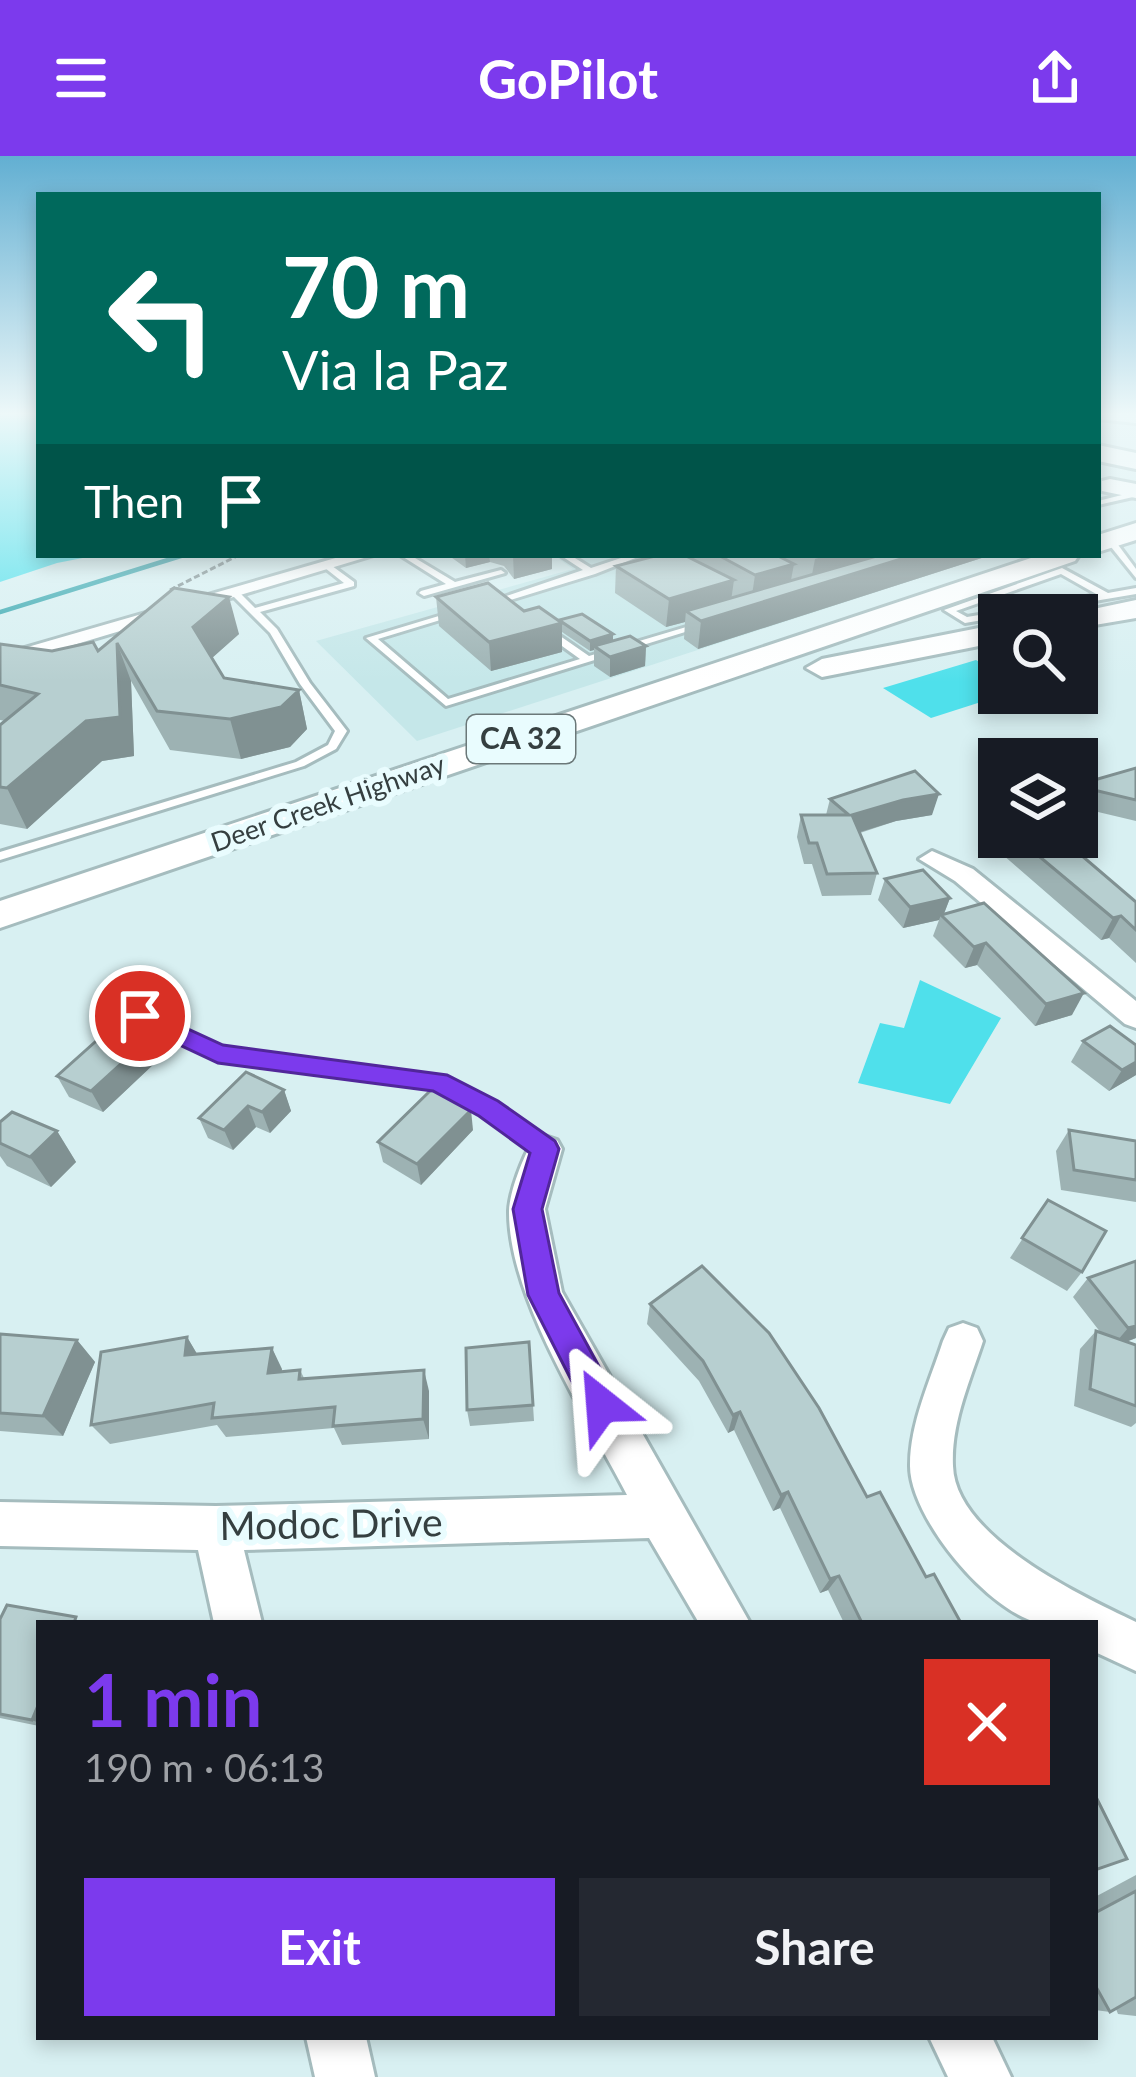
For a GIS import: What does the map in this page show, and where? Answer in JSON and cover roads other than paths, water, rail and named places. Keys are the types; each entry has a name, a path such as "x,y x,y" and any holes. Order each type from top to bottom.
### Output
{"main road":[{"name":"Deer Creek Highway","path":"0,915 1055,564"},
{"path":"1098,615 1136,609"},
{"name":"Deer Creek Highway","path":"0,936 693,703 974,631"}],"street":[{"path":"0,661 355,558"},
{"path":"932,859 964,875 1136,1017"},
{"path":"545,1149 527,1209 544,1295 661,1516 724,1620"},
{"path":"963,1341 933,1443 931,1475 952,1520 984,1559 1028,1595 1080,1620"},
{"name":"Modoc Drive","path":"0,1523 215,1528 661,1516"},
{"path":"215,1528 237,1620"},
{"path":"1098,1628 1136,1647"},
{"path":"337,2040 345,2077"},
{"path":"960,2040 981,2077"}],"lane":[{"path":"1115,538 1136,575"},
{"path":"409,558 454,585"},
{"path":"569,558 592,572"},
{"path":"480,606 631,558"},
{"path":"974,631 950,610 1055,564 1106,596"},
{"path":"254,611 351,584 328,566"},
{"path":"424,593 501,573"},
{"path":"1098,597 1136,591"},
{"path":"0,856 300,764 332,747 340,731 274,631 235,593"},
{"path":"502,600 520,612"},
{"path":"458,613 371,638 446,703 730,616"},
{"path":"537,624 588,660"},
{"path":"106,998 218,1054 438,1082 489,1108 545,1149"}],"waterway":[{"path":"0,612 174,558"}]}
